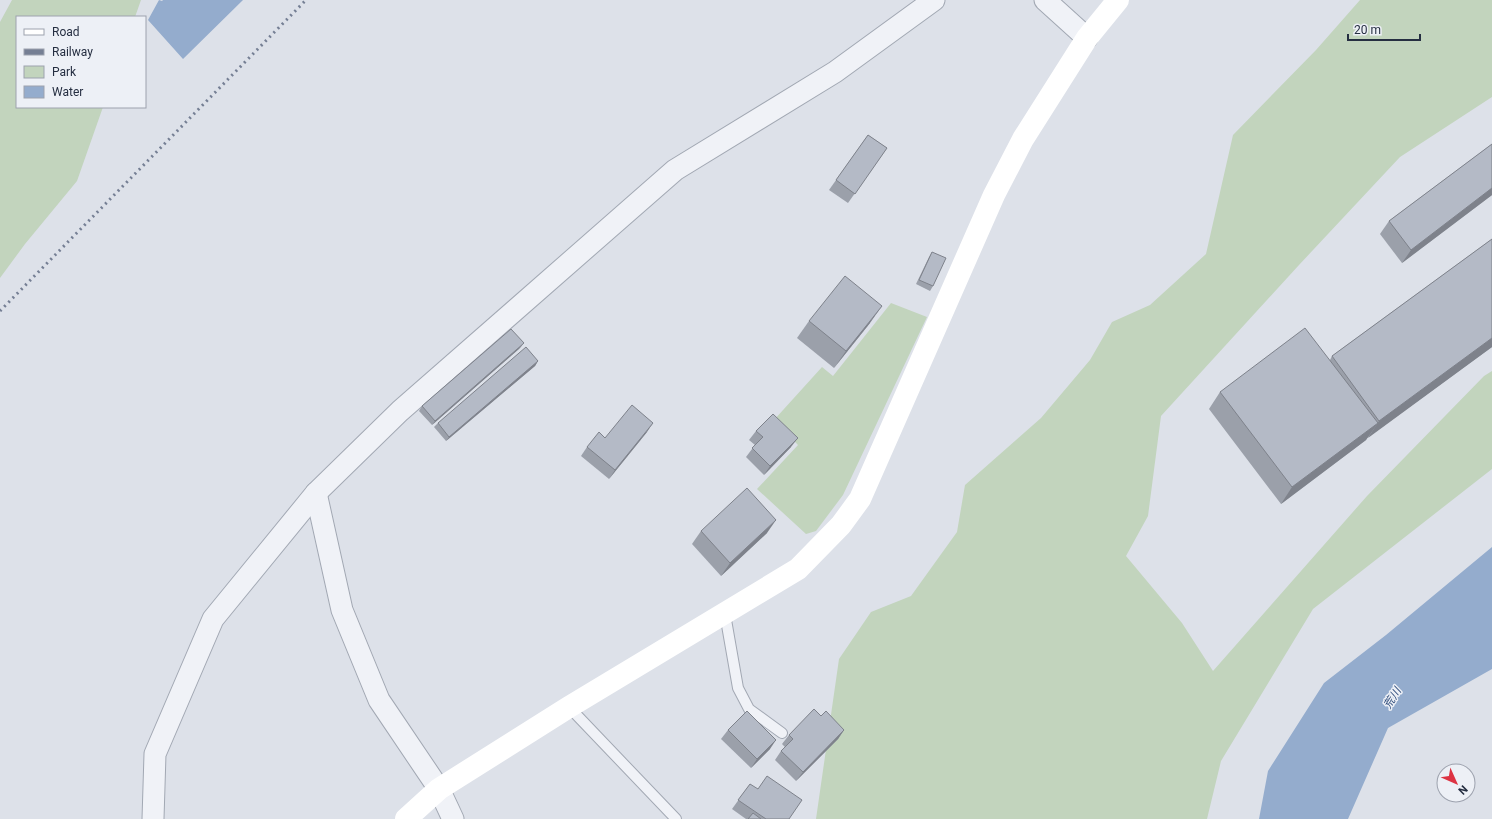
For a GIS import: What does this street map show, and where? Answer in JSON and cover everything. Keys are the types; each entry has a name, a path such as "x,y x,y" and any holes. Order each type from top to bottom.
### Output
{"street":[{"path":"153,819 155,754 213,618 316,493 400,411 675,170 835,72 934,0"},
{"path":"1045,0 1087,38"},
{"path":"406,819 439,789 569,707 798,570 841,525 860,499 994,195 1023,139 1087,38 1118,0"},
{"path":"316,493 342,610 379,700 439,789 453,819"}],"lane":[{"path":"725,614 738,688 749,709 782,733"},
{"path":"569,707 676,819"}],"green space":[{"path":"12,0 141,0 135,16 16,16 16,108 103,108 77,181 25,244 0,278 0,22"},
{"path":"1360,0 1492,0 1492,97 1400,157 1161,416 1148,516 1126,556 1182,623 1213,671 1367,496 1484,376 1492,371 1492,469 1313,609 1221,761 1207,819 816,819 839,659 871,612 911,596 957,532 965,485 1041,418 1090,360 1112,322 1150,305 1206,254 1233,135 1316,50"},
{"path":"891,303 927,317 843,495 816,531 806,534 757,489 798,445 774,420 822,367 833,376"}],"water":[{"path":"159,0 243,0 183,59 148,20"},
{"name":"荒川","path":"1492,547 1492,669 1388,728 1348,819 1259,819 1268,771 1324,683 1386,635"}],"building":[{"path":"868,135 887,148 855,194 836,180"},
{"path":"1492,144 1492,188 1411,250 1389,221"},
{"path":"1492,239 1492,338 1379,421 1332,356"},
{"path":"932,252 946,258 933,286 919,280"},
{"path":"845,276 882,306 846,351 809,321"},
{"path":"1305,328 1378,423 1292,487 1220,392"},
{"path":"511,329 524,343 435,421 422,406"},
{"path":"526,347 538,361 449,437 438,423"},
{"path":"632,405 653,423 615,470 587,447 599,432 605,438"},
{"path":"773,414 798,438 770,466 752,448 763,437 756,431"},
{"path":"747,488 776,520 730,563 701,531"},
{"path":"814,709 821,716 826,711 844,730 803,772 781,751 793,739 789,735"},
{"path":"747,711 776,740 757,759 728,730"},
{"path":"767,776 802,800 789,819 766,819 738,800 750,784 758,789"},
{"path":"753,813 761,819 748,819"}],"railway":[{"path":"0,311 306,0"}]}
